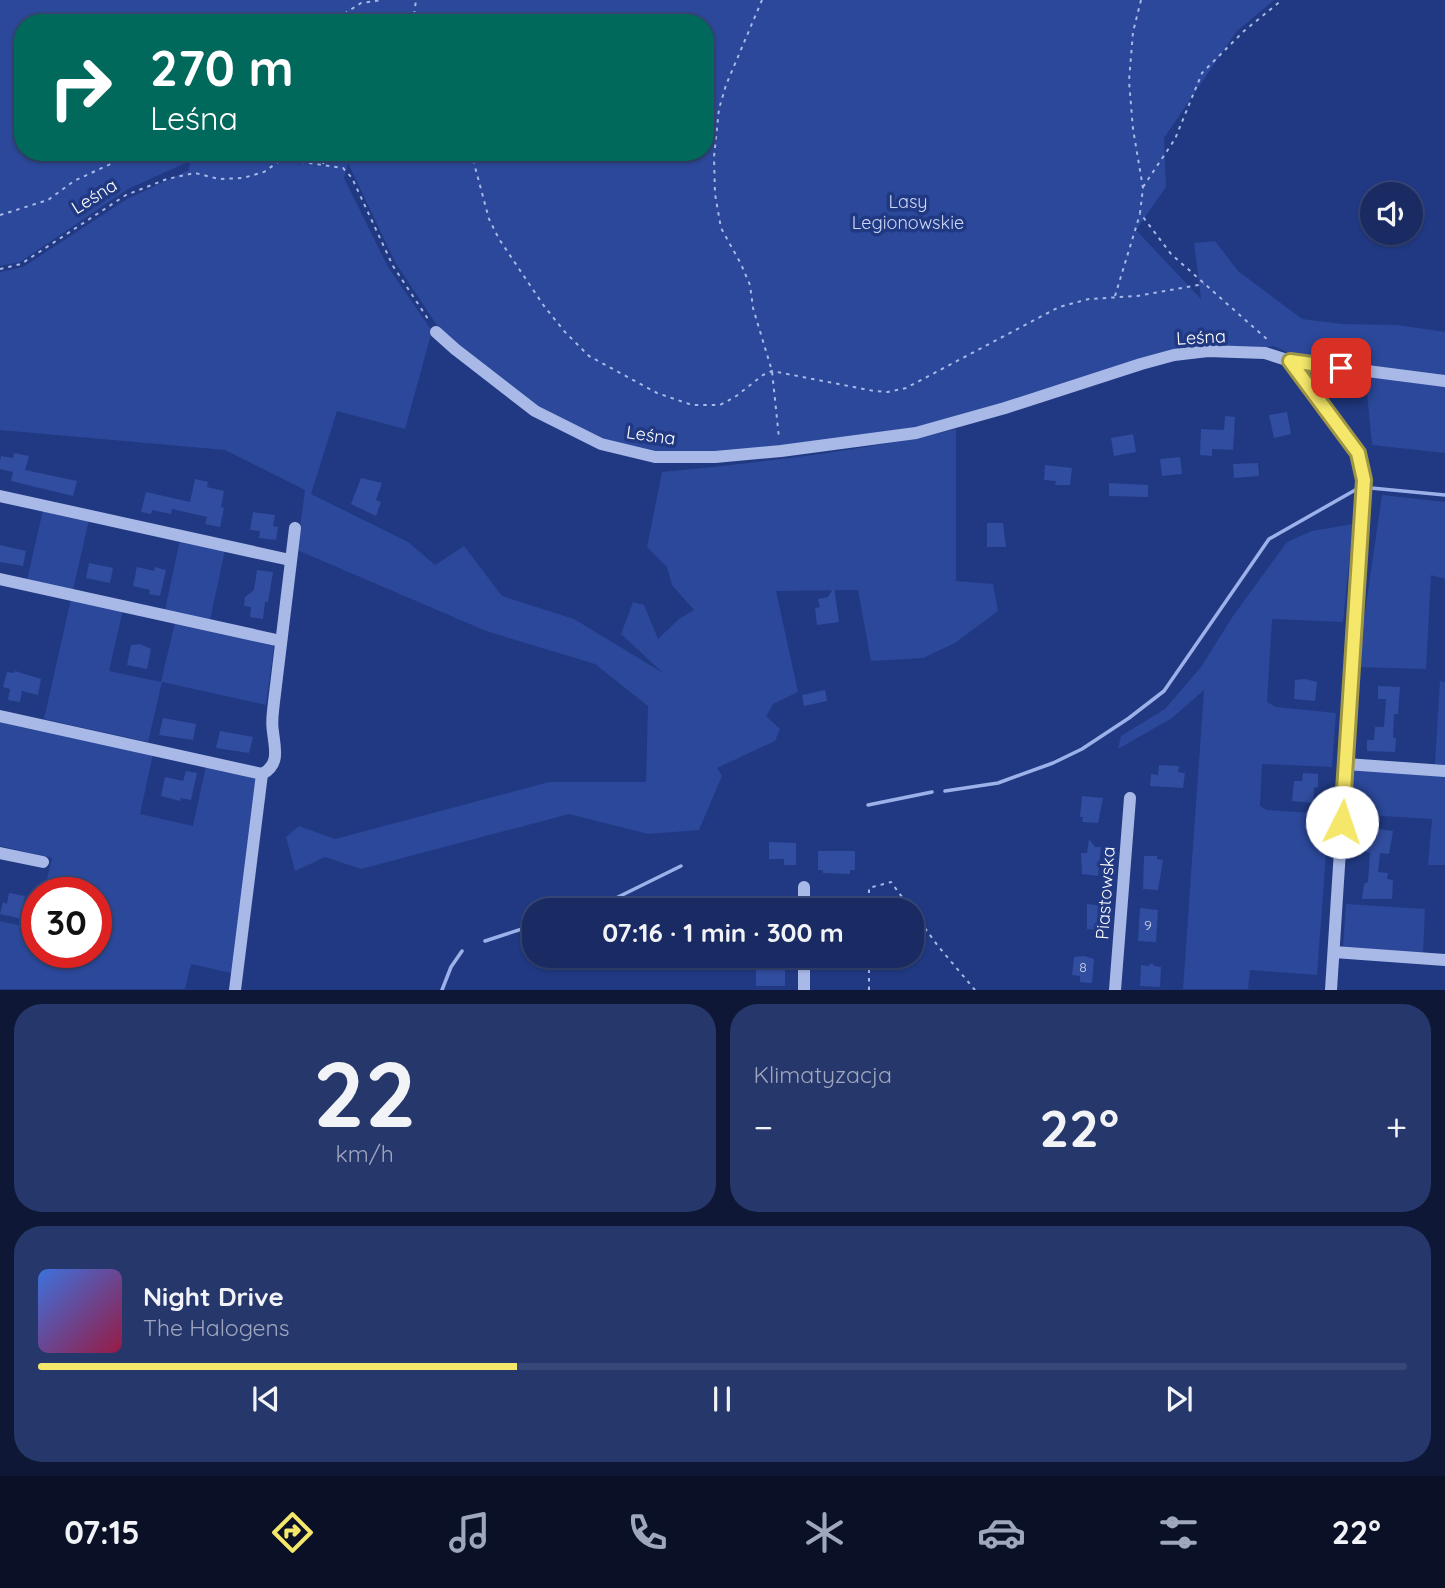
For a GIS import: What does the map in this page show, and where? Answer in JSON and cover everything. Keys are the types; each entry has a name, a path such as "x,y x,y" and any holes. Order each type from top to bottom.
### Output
{"street":[{"name":"Leśna","path":"436,332 535,411 601,444 655,457 715,457 781,451 916,433 1174,355 1208,351 1265,353 1290,361 1445,381"},
{"path":"1290,361 1358,453 1364,480 1331,989"},
{"path":"0,496 290,560"},
{"path":"0,716 262,774 269,770 276,755 272,721 295,528"},
{"path":"0,579 281,641"},
{"path":"1346,764 1445,771"},
{"path":"235,989 262,774"},
{"name":"Piastowska","path":"1115,989 1130,799"},
{"path":"0,853 43,862"},
{"path":"804,887 804,898"},
{"path":"1334,952 1445,960"},
{"path":"804,968 804,989"}],"path":[{"path":"344,14 361,3 383,0"},
{"path":"762,0 726,85 719,109 714,181 721,228 750,285 753,308 772,371 781,451"},
{"path":"1115,297 1140,213 1143,188 1133,129 1129,81 1133,32 1141,0"},
{"path":"1143,188 1175,139 1202,73 1244,31 1282,0"},
{"path":"0,215 48,200 74,181 117,161"},
{"name":"Leśna","path":"0,269 21,264 126,195 167,179 195,173 219,179 243,178 264,172 279,161"},
{"name":"Leśna","path":"296,161 343,168 352,178 393,266 436,332"},
{"path":"323,165 324,161"},
{"path":"473,161 489,219 499,239 565,332 589,356 657,393 692,405 720,405 772,371 874,391 888,392 906,388 1059,307 1089,299 1137,296 1203,284"},
{"path":"1140,213 1171,254 1272,344"},
{"path":"869,898 869,888 891,882 903,898"},
{"path":"924,927 975,989"},
{"path":"869,968 869,989"}],"green space":[{"name":"Lasy Legionowskie","path":"0,0 1274,0 1236,32 1164,138 1166,187 1136,230 1201,299 1194,243 1215,241 1238,271 1302,319 1342,324 1397,325 1445,332 1445,453 1372,445 1366,382 1306,361 1274,346 1182,358 905,430 715,454 654,453 604,442 530,406 440,330 395,262 348,163 344,178 388,267 432,331 405,429 337,411 311,494 408,542 435,565 464,546 502,596 574,619 663,673 621,634 633,602 644,605 658,639 679,619 694,610 672,585 667,567 647,547 662,472 846,450 956,429 956,581 993,584 998,611 955,643 923,658 871,661 858,590 776,591 798,692 773,704 766,716 780,729 775,741 717,768 722,776 699,830 648,834 569,814 361,869 325,857 295,871 286,837 299,826 335,839 549,782 646,782 648,706 595,664 486,631 297,550 305,490 225,450 0,430 0,272 23,267 127,199 189,170 190,161 128,189 20,262 0,266"},
{"path":"1382,495 1445,502 1445,579 1431,575 1426,669 1357,667"},
{"path":"43,510 89,520 73,590 27,580"},
{"path":"1353,524 1343,622 1272,619 1267,702 1276,707 1336,713 1332,767 1262,764 1260,806 1267,810 1329,814 1317,975 1250,970 1248,989 1183,989 1204,690 1172,718 1118,749 1121,736 1165,709 1201,667 1233,616 1287,542 1312,531"},
{"path":"180,540 225,550 210,620 165,610"},
{"path":"71,599 123,610 109,671 161,682 175,622 271,643 274,646 266,705 162,682 148,742 44,719"},
{"path":"1440,681 1445,682 1445,765 1435,764"},
{"path":"0,720 153,754 140,814 193,826 206,766 257,777 231,973 191,964 185,989 0,989 0,921 21,926 21,968 112,968 112,877 48,877 52,858 0,846"},
{"path":"1354,770 1445,776 1445,865 1428,865 1432,819 1351,814"},
{"path":"1346,904 1425,909 1423,954 1343,948"}],"building":[{"path":"1287,412 1291,434 1274,438 1269,415"},
{"path":"1225,416 1235,417 1233,450 1212,449 1212,456 1200,455 1201,429 1224,430"},
{"path":"1133,434 1136,452 1114,456 1111,438"},
{"path":"14,453 29,456 25,470 77,481 73,496 11,481 13,472 0,469 0,461 1,456 13,458"},
{"path":"1180,457 1182,474 1162,476 1160,459"},
{"path":"1258,463 1259,476 1234,478 1233,464"},
{"path":"1045,465 1072,468 1070,485 1055,485 1056,481 1044,480"},
{"path":"361,478 382,483 376,500 381,502 376,516 351,504"},
{"path":"195,479 208,482 207,487 224,491 220,527 205,524 207,517 172,509 171,514 152,510 151,514 141,512 146,492 190,502"},
{"path":"1109,483 1148,485 1148,497 1109,496"},
{"path":"253,512 275,515 273,526 278,527 276,540 259,538 260,531 250,530"},
{"path":"987,523 1003,523 1006,547 987,547"},
{"path":"0,545 26,551 23,566 0,562"},
{"path":"89,563 113,568 110,583 86,578"},
{"path":"137,567 154,571 155,567 166,570 160,596 149,594 150,590 133,586"},
{"path":"257,570 273,572 263,619 250,617 251,607 244,606 245,597 254,590"},
{"path":"834,587 839,622 817,625 815,608 820,607 818,599 828,597"},
{"path":"140,644 151,649 147,669 127,665 131,645"},
{"path":"15,671 41,679 38,695 22,691 20,702 8,700 10,689 3,687 7,672"},
{"path":"1295,680 1317,682 1315,701 1294,699"},
{"path":"1378,686 1400,687 1398,714 1394,714 1395,752 1367,751 1367,740 1374,740 1375,727 1384,727 1386,699 1378,699"},
{"path":"825,690 827,701 804,706 802,695"},
{"path":"163,718 196,724 193,740 159,735"},
{"path":"220,731 253,737 249,753 216,748"},
{"path":"1159,765 1179,766 1178,772 1185,773 1183,788 1150,786 1151,774 1158,775"},
{"path":"186,771 197,773 191,800 181,798 180,801 161,796 165,777 183,781"},
{"path":"1303,773 1318,774 1318,787 1314,788 1313,803 1292,801 1294,781 1302,781"},
{"path":"1082,796 1103,798 1098,823 1082,822"},
{"path":"1374,828 1393,831 1389,854 1380,853 1378,872 1388,873 1387,879 1393,880 1392,899 1362,899 1364,884 1368,882 1370,853 1366,852 1367,840 1373,841"},
{"path":"1089,839 1095,847 1101,847 1098,876 1082,874 1081,853 1087,853"},
{"path":"769,842 796,843 796,865 784,865 784,859 769,859"},
{"path":"818,851 855,851 855,870 850,870 850,874 823,873 823,870 818,870"},
{"path":"1144,856 1157,856 1157,859 1163,860 1158,890 1143,889"},
{"path":"9,893 21,895 21,919 0,914 3,902 7,904"},
{"path":"1087,904 1103,906 1100,930 1087,929"},
{"path":"1140,908 1158,910 1156,942 1138,941"},
{"path":"1074,957 1094,959 1092,983 1080,982 1080,976 1072,975"},
{"path":"1152,963 1161,967 1160,987 1140,986 1141,965 1148,966"},
{"path":"756,968 785,968 785,986 756,986"}],"waterway":[{"path":"1371,488 1445,495"},
{"path":"945,791 998,783 1053,763 1082,749 1129,718 1164,691 1269,539 1357,489"},
{"path":"868,805 932,792"},
{"path":"616,898 681,866"},
{"path":"485,941 522,929"},
{"path":"442,990 451,967 462,951"}],"route":[{"path":"1341,368 1290,361 1358,453 1364,480 1342,822"}]}
